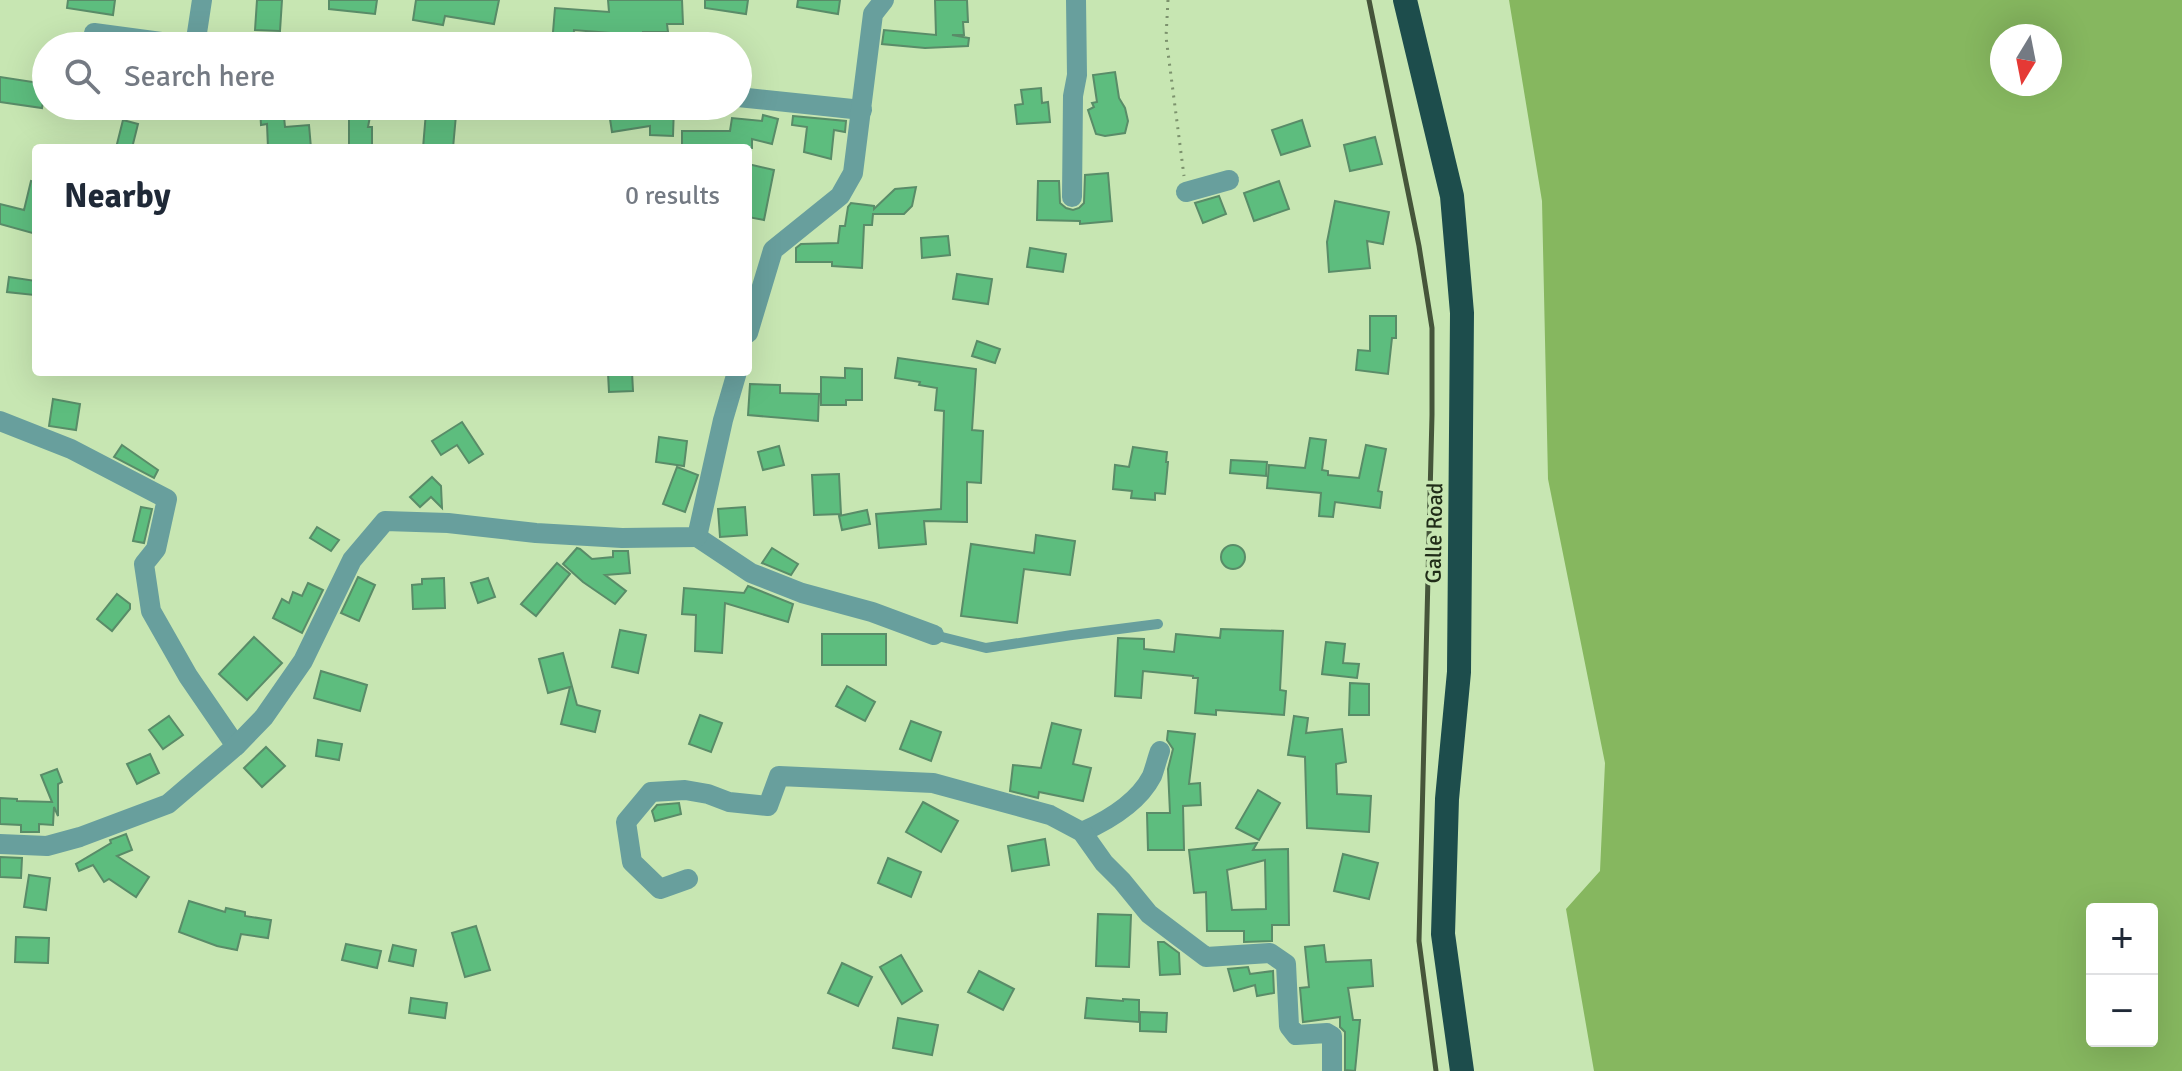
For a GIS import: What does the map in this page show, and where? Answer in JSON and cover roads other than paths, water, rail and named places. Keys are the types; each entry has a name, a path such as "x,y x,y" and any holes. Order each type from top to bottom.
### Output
{"highway":[{"name":"Galle Road","path":"1405,0 1452,196 1462,313 1459,672 1447,799 1443,934 1462,1071"}],"street":[{"path":"196,32 202,0"},
{"path":"752,320 773,250 840,196 853,173 873,14 884,0"},
{"path":"1072,197 1073,96 1077,75 1076,0"},
{"path":"752,98 862,110"},
{"path":"1186,192 1229,180"},
{"path":"697,537 736,376"},
{"path":"0,421 71,449 167,499 156,549 144,564 151,611 188,676 236,746"},
{"path":"0,844 47,846 168,804 236,746 264,717 303,661 352,560 385,521 448,523 536,533 622,538 697,537 751,573 802,593 872,612 934,635"},
{"path":"1082,832 1108,821 1137,795 1152,775 1160,751"},
{"path":"688,879 660,889 632,862 626,822 651,792 685,790 729,802 768,806 779,776 933,783 1050,815 1082,832 1104,863 1149,914 1206,957 1270,953 1286,964 1289,1026 1296,1035 1327,1033 1332,1036 1332,1071"}],"lane":[{"path":"934,635 986,648 1158,624"}],"railway":[{"path":"1369,0 1419,246 1432,328 1419,941 1436,1071"}]}
